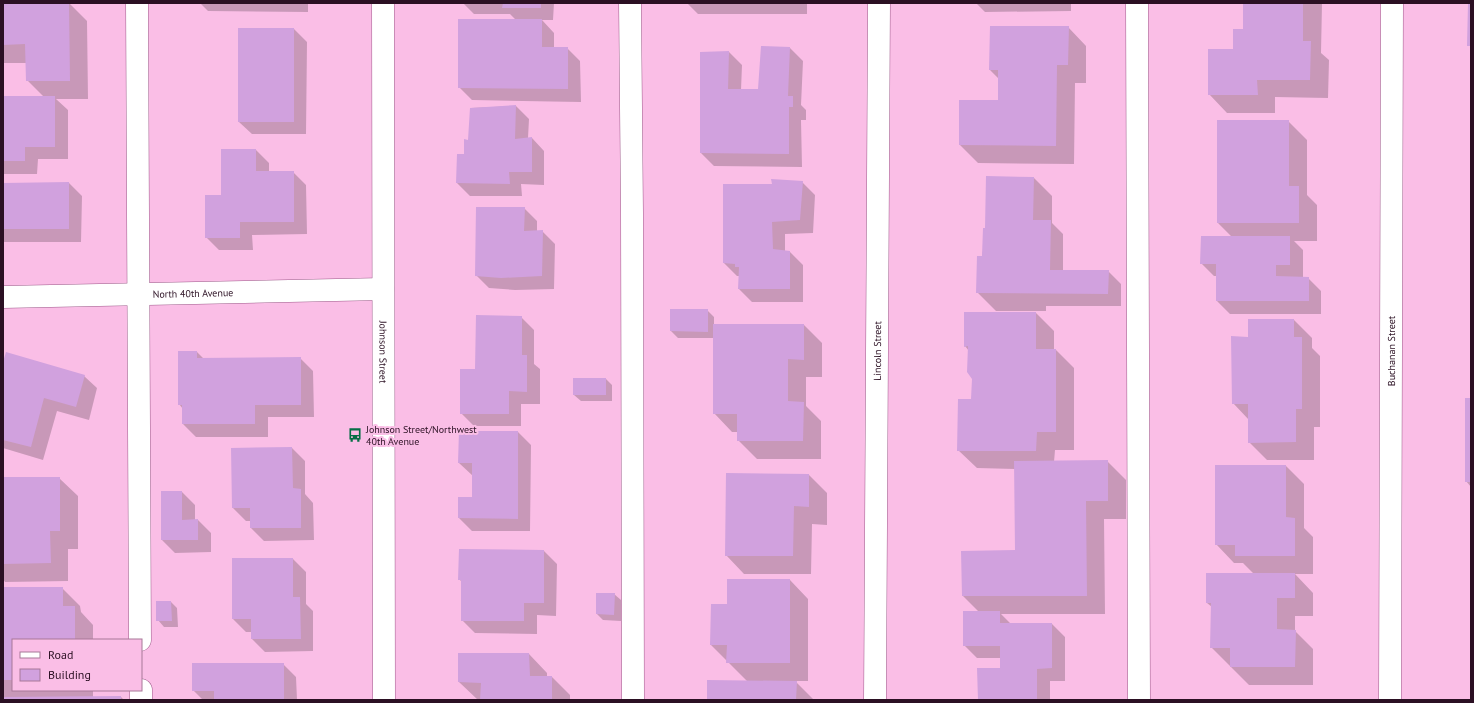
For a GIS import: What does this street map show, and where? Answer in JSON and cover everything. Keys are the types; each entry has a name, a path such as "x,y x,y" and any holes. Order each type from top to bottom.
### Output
{"street":[{"path":"137,3 140,639"},
{"name":"Johnson Street","path":"383,3 384,700"},
{"path":"630,3 633,700"},
{"name":"Lincoln Street","path":"875,700 880,3"},
{"path":"1137,3 1139,700"},
{"name":"Buchanan Street","path":"1390,700 1392,3"},
{"name":"North 40th Avenue","path":"3,297 383,289"}],"building":[{"path":"3,3 69,3 70,81 26,81 25,44 3,45"},
{"path":"503,3 541,3 541,8 502,8"},
{"path":"1243,3 1303,3 1303,41 1311,41 1310,80 1257,80 1258,95 1208,95 1208,49 1233,49 1233,29 1243,29"},
{"path":"1468,3 1471,3 1471,46 1467,46"},
{"path":"458,19 542,19 542,47 568,47 568,89 458,88"},
{"path":"990,26 1069,26 1068,65 1057,65 1056,146 959,145 959,100 998,100 998,70 989,70"},
{"path":"238,28 294,28 294,122 238,122"},
{"path":"761,46 790,47 788,96 793,96 793,107 789,107 789,154 700,153 700,52 729,51 728,89 758,89"},
{"path":"3,96 55,96 55,147 25,147 25,161 3,161"},
{"path":"516,105 515,139 532,137 532,172 509,172 510,184 456,183 457,154 464,154 464,139 468,140 470,108"},
{"path":"1217,120 1289,120 1289,186 1299,186 1299,223 1217,223"},
{"path":"221,149 256,149 256,171 294,171 294,222 240,222 240,238 205,238 205,195 221,195"},
{"path":"986,176 1034,177 1033,220 1051,220 1050,270 1109,270 1108,294 976,293 977,256 982,256 983,228 985,228"},
{"path":"771,179 803,181 800,220 772,222 773,249 790,251 790,289 738,289 739,267 735,267 735,264 723,263 723,184 772,184"},
{"path":"69,182 69,229 3,229 3,183"},
{"path":"476,207 525,207 524,231 543,230 542,276 501,278 475,276"},
{"path":"1201,236 1290,236 1290,265 1276,265 1276,276 1309,277 1309,301 1216,301 1216,264 1200,264"},
{"path":"670,309 708,309 708,332 670,331"},
{"path":"964,312 1036,312 1036,349 1056,349 1056,432 1037,432 1036,451 957,451 958,399 971,399 972,379 967,372 968,346 964,347"},
{"path":"476,315 522,316 522,355 527,355 527,392 509,391 509,414 460,414 460,369 475,369"},
{"path":"1248,319 1294,319 1294,337 1302,337 1302,409 1296,409 1296,442 1248,443 1248,404 1232,404 1231,336 1248,337"},
{"path":"713,324 804,324 804,360 788,359 788,401 804,402 803,441 737,441 737,414 713,414"},
{"path":"178,351 197,351 197,358 301,357 301,405 255,405 255,424 182,424 182,405 178,405"},
{"path":"6,352 85,375 76,407 44,398 31,447 3,440 3,362"},
{"path":"573,378 606,378 606,395 573,395"},
{"path":"1465,398 1471,398 1471,482 1465,482"},
{"path":"459,431 518,431 518,519 458,518 458,497 472,497 472,463 458,463"},
{"path":"292,447 293,488 301,489 301,528 250,528 250,508 232,508 231,448"},
{"path":"1108,460 1108,501 1086,501 1087,596 962,596 961,551 1015,550 1014,461"},
{"path":"1215,465 1286,465 1286,517 1295,518 1295,556 1235,556 1235,545 1215,545"},
{"path":"726,473 809,474 809,507 794,506 793,556 725,556"},
{"path":"3,477 60,477 60,531 50,531 51,563 3,564"},
{"path":"161,491 182,491 182,520 198,519 198,540 161,540"},
{"path":"459,549 544,550 544,603 524,603 524,621 461,621 461,580 458,580"},
{"path":"232,558 293,558 293,597 300,597 301,639 251,639 251,619 232,619"},
{"path":"1206,573 1295,573 1295,598 1277,598 1277,629 1296,630 1295,667 1230,667 1230,648 1210,648 1211,603 1206,603"},
{"path":"727,579 790,579 790,663 726,663 727,645 710,645 711,604 727,604"},
{"path":"3,587 63,587 63,606 75,606 75,639 12,639 12,680 3,680"},
{"path":"596,593 615,593 614,615 596,614"},
{"path":"156,601 171,601 172,621 156,621"},
{"path":"963,611 1000,611 1000,623 1052,623 1052,668 1037,669 1037,700 978,700 977,668 1000,668 1000,646 963,646"},
{"path":"458,653 529,653 530,676 552,676 552,700 480,700 481,683 458,682"},
{"path":"192,663 284,663 284,700 214,700 214,691 192,691"},
{"path":"707,680 797,681 796,700 707,700"},
{"path":"121,696 121,700 3,700 3,697"}],"place":[{"name":"Johnson Street/Northwest 40th Avenue","path":"355,435"}]}
